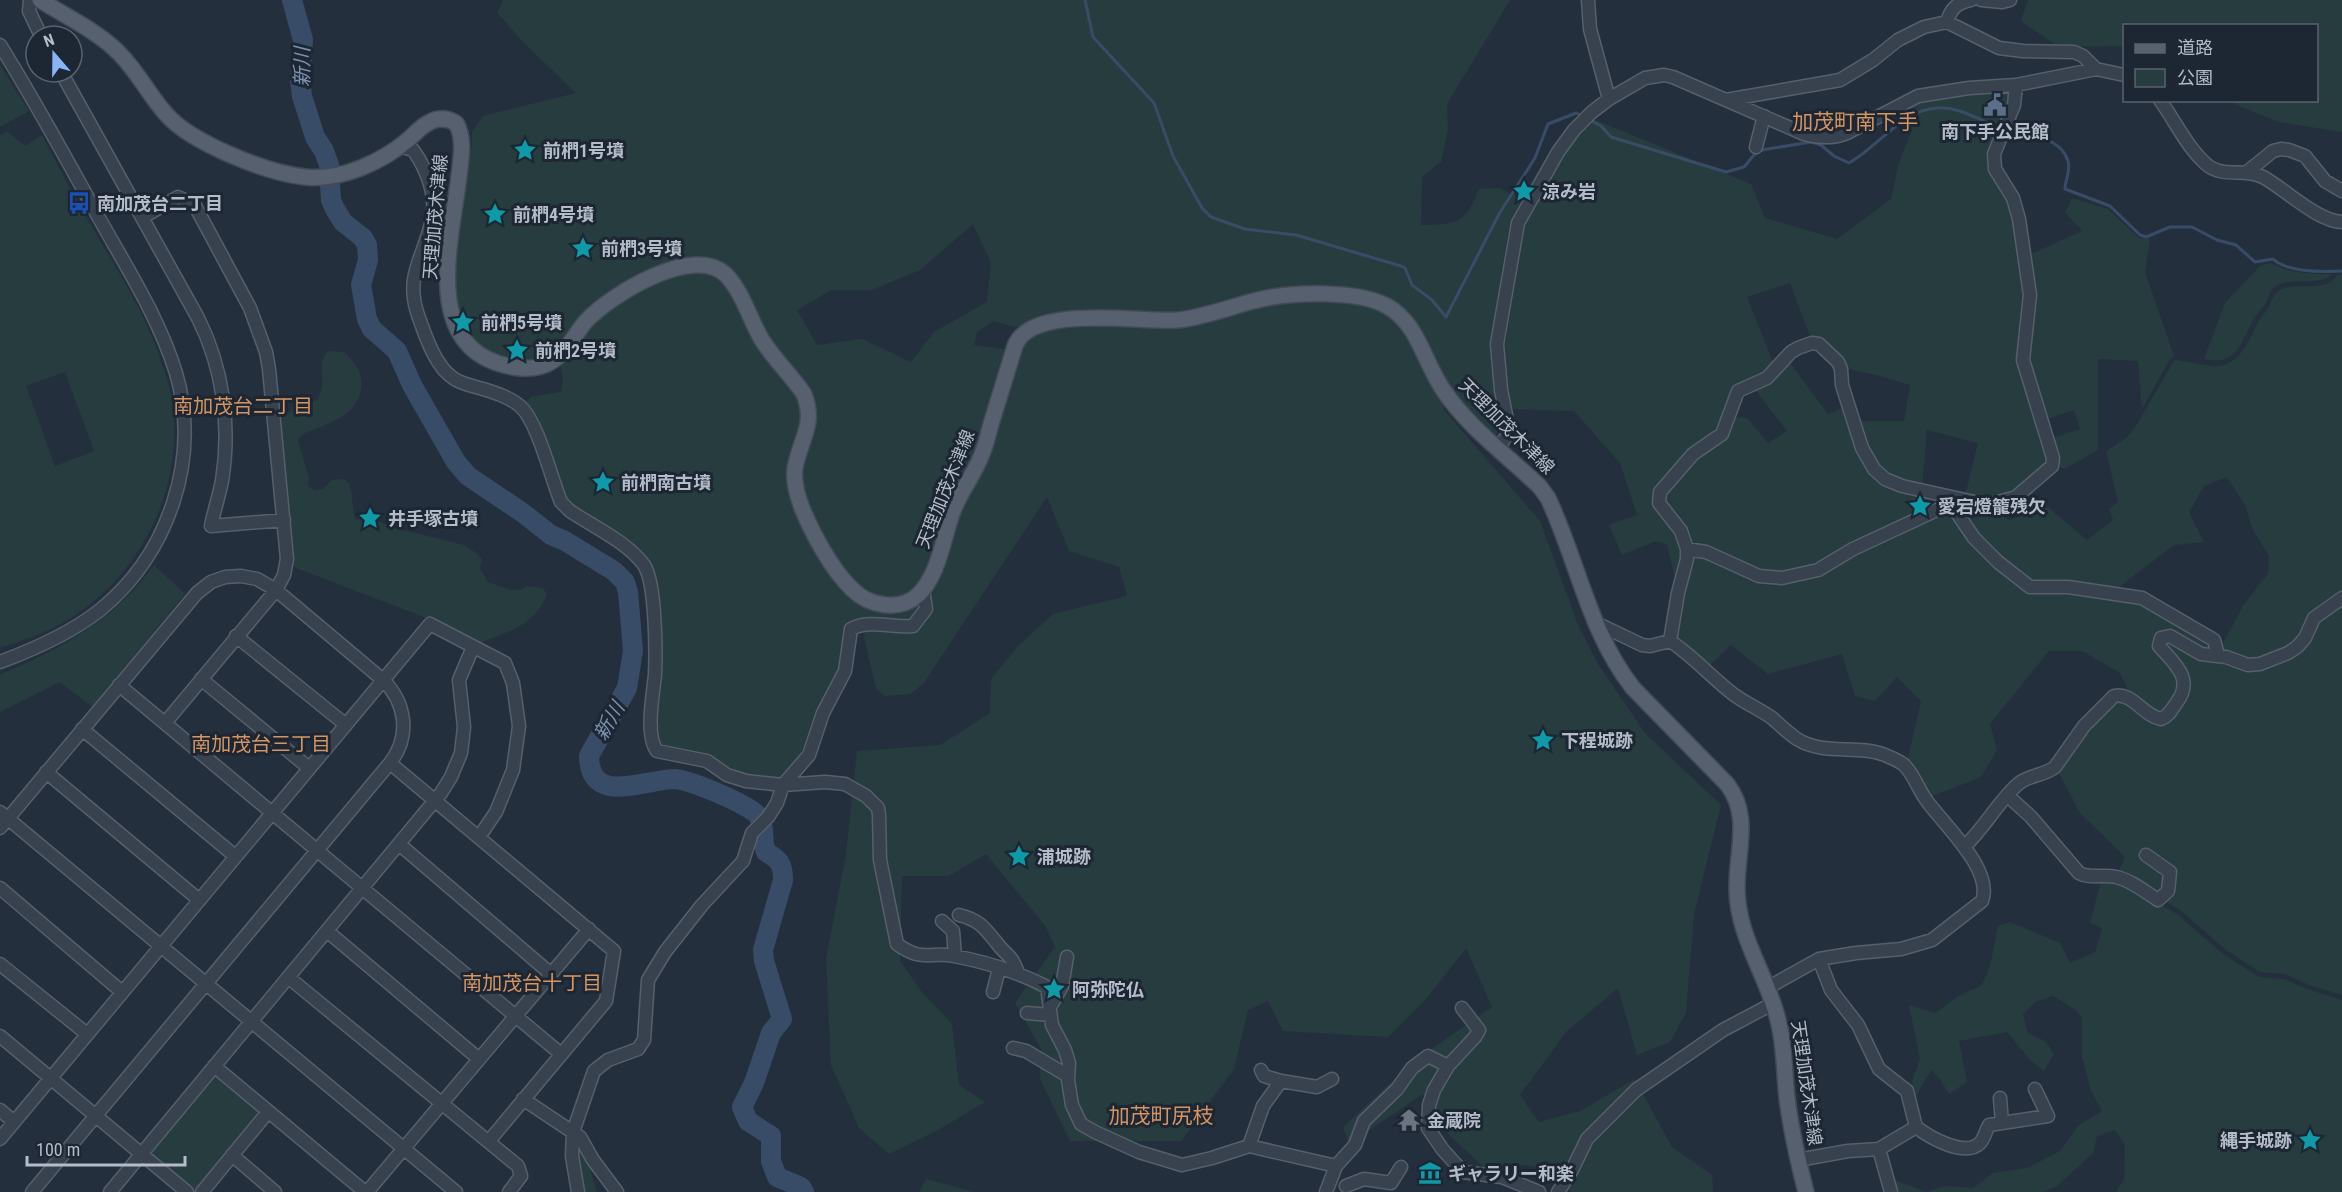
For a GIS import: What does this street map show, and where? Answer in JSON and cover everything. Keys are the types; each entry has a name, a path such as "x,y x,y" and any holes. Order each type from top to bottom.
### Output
{"main road":[{"name":"天理加茂木津線","path":"40,0 117,51 132,67 156,102 174,123 196,140 290,175 318,177 338,175 362,167 399,146 420,128 438,119 451,120 459,128 461,138 450,247 448,303 454,323 463,340 482,356 494,362 532,369 546,364 562,353 586,322 604,306 634,286 686,266 706,265 722,272 728,277 762,339 804,394 808,403 808,431 795,468 796,491 810,525 829,559 853,590 861,597 877,603 893,606 902,604 917,596 923,589 938,558 958,498 980,458 1018,339 1023,333 1040,325 1063,321 1114,317 1175,321 1277,296 1334,294 1376,300 1389,307 1407,322 1443,390 1464,416 1540,487 1548,498 1594,622 1607,651 1633,688 1722,778 1735,795 1741,812 1742,827 1737,886 1739,912 1750,948 1771,996 1781,1033 1788,1105 1806,1192"}],"street":[{"path":"30,0 29,11 36,24"},
{"path":"1588,0 1590,29 1609,99"},
{"path":"1947,22 1950,12 1959,3 1971,0"},
{"path":"1981,0 2002,2 2010,0"},
{"path":"1726,100 1840,80 1873,60 1898,39 1924,27 1947,22 1999,48 2074,52 2083,56 2096,69"},
{"path":"0,45 37,105 152,314 177,375 184,429 182,464 175,500 158,540 138,571 113,598 85,621 53,639 0,662"},
{"path":"1499,447 1508,434 1508,425 1501,390 1497,344 1518,224 1558,152 1574,130 1609,99 1645,78 1664,75 1804,134 1826,138 1838,137 1918,96 1969,88 2016,85 2096,69 2123,75"},
{"path":"68,84 205,332 220,378 225,412 226,446 222,482 211,526 284,520"},
{"path":"1687,549 1706,552 1759,576 1782,578 1798,576 1818,570 1854,549 1939,509 1980,509 2016,497 2052,466 2053,458 2023,360 2030,295 2026,255 2016,207 1993,162 2017,96 2016,85"},
{"path":"2161,102 2192,149 2206,165 2220,171 2247,172 2262,176 2320,214 2342,222"},
{"path":"1756,147 1764,116"},
{"path":"399,146 413,150 429,179 433,218 417,261 412,288 418,316 442,368 457,381 504,396 520,406 534,429 561,502 570,511 636,556 645,568 651,590 655,638 655,672 651,711 654,748 661,754 707,761 727,775 746,781 783,785 845,784 866,796 878,808 880,860 897,945 910,954 921,957 955,956 1018,973 1047,987 1052,1025 1069,1063 1068,1076 1072,1105 1081,1124 1139,1152 1182,1165 1249,1146 1336,1166"},
{"path":"2247,172 2273,151 2289,150 2305,156 2325,181 2342,191"},
{"path":"143,217 178,197 194,204 250,308 261,336 269,369 287,559 284,575 276,590 165,723"},
{"path":"1670,641 1678,593 1687,559 1687,549 1681,531 1659,503 1660,492 1693,454 1722,434 1738,391 1767,378 1791,352 1812,343 1819,344 1830,352 1838,362 1852,422 1862,448 1874,469 1885,479 1902,486 1988,505"},
{"path":"1955,510 1974,538 1998,562 2030,587 2068,586 2142,598 2214,640 2218,655"},
{"path":"32,1192 207,983 390,763 399,749 404,723 400,703 383,680 276,590 257,579 241,576 225,577 211,582 197,593 46,772 3,819 161,945 207,983 252,1020 450,1190"},
{"path":"578,1192 572,1156 573,1131 594,1071 608,1060 638,1049 644,1040 648,980 665,952 702,905 743,861 752,833 768,818 777,803 783,785 808,755 823,713 841,681 851,629 861,623 898,627 913,626 926,609 923,589"},
{"path":"1965,846 1978,834 2021,782 2050,771 2055,766 2084,726 2114,696 2124,696 2153,717 2161,719 2168,715 2184,693 2185,685 2179,669 2159,646 2161,638 2170,636 2193,651 2211,656 2218,655 2248,665 2270,661 2297,646 2305,638 2314,618 2342,598"},
{"path":"1594,622 1642,645 1650,646 1670,641"},
{"path":"0,1139 198,899 430,624 508,666 516,697 519,726 516,755 509,784 496,812 479,837"},
{"path":"236,636 346,725"},
{"path":"1558,1192 1587,1139 1636,1090 1771,996 1798,969 1819,959 1917,946 1940,936 1978,906 1984,898 1980,874 1965,846 1951,833 1929,805 1905,765 1870,750 1827,749 1797,739 1774,720 1734,694 1670,641"},
{"path":"110,1192 399,844 451,777 460,753 464,727 459,680 473,647"},
{"path":"201,679 309,768"},
{"path":"119,685 561,1054"},
{"path":"82,729 235,855"},
{"path":"390,763 614,951 606,1001 489,1141"},
{"path":"46,772 198,899"},
{"path":"2008,796 2031,817 2079,873 2121,878 2158,900 2168,891 2170,872 2146,855"},
{"path":"399,844 551,974"},
{"path":"0,888 122,992"},
{"path":"959,915 975,919 993,935 995,941 1013,959 1018,973"},
{"path":"942,921 953,931 955,956"},
{"path":"214,1066 366,1192 589,929"},
{"path":"327,931 479,1059"},
{"path":"1050,1011 1062,986 1067,957"},
{"path":"1819,959 1831,990 1858,1025 1879,1069 1906,1092 1916,1127 1935,1141 1958,1147 1974,1146 1981,1143 1989,1125 2048,1116 2036,1089"},
{"path":"0,964 87,1034"},
{"path":"993,992 999,969"},
{"path":"288,977 518,1166 521,1176 509,1192"},
{"path":"1462,1008 1479,1030 1448,1066 1434,1090 1429,1105 1428,1128 1443,1150 1463,1172 1502,1177 1539,1192"},
{"path":"1027,1013 1050,1011"},
{"path":"0,1036 187,1192"},
{"path":"1013,1048 1026,1051 1068,1076"},
{"path":"1326,1192 1336,1166 1355,1145 1364,1121 1397,1089 1412,1068 1428,1056 1448,1066"},
{"path":"1261,1070 1264,1076 1317,1087 1332,1079"},
{"path":"1249,1146 1263,1106 1281,1081"},
{"path":"2000,1098 2002,1122"},
{"path":"523,1099 580,1137 593,1160 617,1192"},
{"path":"0,1110 14,1122"},
{"path":"202,1192 268,1112"},
{"path":"1798,1160 1848,1151 1879,1149 1916,1127"},
{"path":"1879,1149 1891,1192"},
{"path":"232,1155 275,1192"},
{"path":"1336,1166 1347,1189 1364,1179 1391,1184 1401,1167"}],"green space":[{"path":"503,0 1510,0 1447,104 1448,129 1441,162 1422,177 1421,225 1452,223 1459,220 1470,209 1479,189 1499,188 1522,199 1508,233 1491,340 1496,394 1504,427 1495,434 1458,399 1448,386 1411,315 1392,301 1367,291 1327,289 1193,314 1014,327 994,321 977,332 974,345 1011,350 976,458 919,584 913,591 902,597 887,599 878,597 863,590 845,573 816,524 805,500 802,481 816,414 727,268 636,277 590,304 577,318 560,344 538,361 527,362 494,354 471,339 458,317 453,279 472,132 483,116 576,93 526,45 497,13","holes":["973,224 991,263 987,302 934,332 911,362 862,339 817,345 797,310 831,290 872,290 920,270"]},
{"path":"2028,0 2342,0 2342,132 2278,122 2230,102 2318,102 2318,24 2123,24 2123,48 2059,47 2021,21"},
{"path":"0,65 29,111 0,127"},
{"path":"2010,91 2013,95 1991,153 2010,199 2026,295 2020,352 2049,464 2020,490 1988,502 1965,496 1978,443 1927,430 1922,487 1906,483 1885,472 1872,457 1855,421 1904,421 1910,385 1845,368 1811,339 1790,283 1747,297 1775,367 1740,385 1719,432 1658,490 1684,549 1675,593 1674,574 1667,545 1656,541 1622,555 1609,525 1637,515 1620,463 1574,411 1511,409 1507,386 1505,344 1525,226 1564,156 1579,135 1596,120 1751,184 1765,218 1837,239 1891,199 1898,165 1912,130 1893,125 1904,110 1912,104 1939,97"},
{"path":"7,131 25,146 42,135 150,331 171,393 174,434 171,469 162,502 149,534 130,563 108,589 81,611 45,632 0,648 0,135","holes":["65,372 94,451 55,466 26,386"]},
{"path":"2072,198 2108,209 2139,238 2150,239 2145,272 2174,356 2170,359 2142,409 2138,361 2098,359 2098,450 2066,468 2061,468 2050,439 2080,429 2074,410 2044,420 2028,368 2029,255 2082,231 2065,212"},
{"path":"2270,263 2293,271 2332,274 2319,280 2294,281 2278,285 2271,292 2242,343 2232,355 2225,359 2204,359 2225,303 2260,266"},
{"path":"699,272 715,278 728,289 798,397 803,420 791,452 787,477 798,515 848,595 863,605 886,609 913,607 953,527 1021,342 1040,329 1126,322 1288,299 1357,302 1385,312 1407,332 1444,410 1540,521 1578,625 1598,664 1645,733 1721,805 1694,914 1686,1013 1670,1042 1637,1055 1618,988 1566,1032 1520,1095 1539,1122 1580,1111 1635,1079 1672,1147 1712,1175 1713,1192 1571,1192 1556,1171 1523,1165 1483,1167 1437,1123 1423,1094 1349,1144 1343,1127 1414,1061 1492,1007 1466,948 1427,998 1388,1037 1283,1031 1268,1001 1248,1010 1234,1069 1181,1141 1070,1141 1040,1079 1041,1049 1015,1003 1055,947 1046,927 986,854 949,876 902,876 900,961 921,991 952,1024 959,1085 985,1102 938,1130 889,1154 859,1128 831,1065 826,959 846,854 857,751 940,745 990,713 991,679 1018,646 1053,614 1127,596 1119,567 1069,551 1047,497 923,684 910,694 885,696 876,689 864,638 866,628 860,621 807,754 784,782 746,777 657,746 650,572 570,508 521,405 533,396 561,392 563,378 560,364 595,323 622,300 659,282"},
{"path":"2342,274 2342,594 2291,647 2248,662 2225,652 2221,647 2243,606 2268,573 2269,556 2252,528 2246,507 2227,477 2204,486 2189,512 2204,542 2174,545 2114,591 2032,584 1976,536 1964,513 1992,508 2009,520 2048,507 2087,540 2113,520 2109,509 2118,502 2106,451 2125,439 2136,426 2173,362 2175,360 2212,366 2229,363 2246,345 2277,292 2288,287 2327,284 2337,275"},
{"path":"328,351 344,352 352,360 360,373 361,389 358,399 347,413 303,434 298,440 309,478 308,486 315,490 323,489 331,480 344,479 349,483 355,519 380,522 395,528 464,545 478,554 482,560 480,568 488,582 511,590 520,590 527,586 543,588 547,594 542,605 527,621 510,631 478,644 429,619 291,566 278,415 291,412 292,406 316,401 322,387 322,363"},
{"path":"1788,360 1828,414 1845,407 1872,471 1975,506 1945,506 1817,567 1767,575 1688,546 1665,508 1663,494 1731,417 1747,418 1768,443 1787,431 1754,388"},
{"path":"1939,513 1950,513 2029,591 2059,590 2141,602 2211,642 2211,652 2159,635 2177,674 2180,692 2161,715 2130,695 2120,673 2082,651 2049,651 1990,724 1997,750 1981,777 1928,798 1907,763 1921,701 1897,677 1875,701 1855,696 1842,654 1768,674 1731,645 1708,667 1675,640 1692,553 1705,555 1767,581 1855,552"},
{"path":"154,565 185,594 92,707 60,682 0,712 0,675 45,654 85,631 121,602"},
{"path":"2342,601 2342,995 2309,985 2285,974 2260,972 2226,950 2180,910 2117,874 2125,857 2080,813 2057,769 2087,729 2119,698 2152,720 2187,695 2162,645 2165,639 2192,654 2271,664 2317,620"},
{"path":"2102,877 2116,879 2177,914 2223,954 2259,977 2284,979 2342,1000 2342,1192 2116,1192 2124,1179 2125,1145 2115,1130 2097,1136 2093,1153 2057,1186 2043,1192 1928,1192 1944,1186 1973,1188 1993,1173 2027,1168 2060,1151 2079,1125 2102,1111 2091,1091 2082,1057 2082,1018 2076,1010 2053,996 2035,1002 2023,1014 2028,1033 2045,1041 2054,1054 2044,1071 2029,1059 2007,1032 1959,1041 1967,1082 1949,1094 1931,1070 1914,1100 1909,1090 1920,1059 1909,1005 1935,1013 1959,996 1982,985 1990,966 1998,926 2010,922 2060,943 2070,963 2095,952 2102,928 2090,923"},
{"path":"213,1076 221,1078 258,1109 259,1114 200,1188 190,1190 151,1156 150,1152"},
{"path":"576,1142 587,1158 597,1192 580,1192"},
{"path":"926,1179 975,1192 919,1192"},
{"path":"1891,1179 1927,1192 1894,1192"}],"waterway":[{"name":"新川","path":"292,0 303,40 300,80 302,96 315,137 329,165"},
{"path":"1085,0 1093,37 1154,103 1173,156 1202,208 1211,217 1245,229 1296,235 1401,266 1405,268 1412,285 1432,300 1446,317 1499,214 1535,158 1548,124 1576,113 1582,116"},
{"path":"1590,120 1601,126 1611,137 1726,172 1744,167 1754,155 1762,150 1811,142 1821,145 1834,156 1849,163 1901,122 1924,110 1953,109 2000,127"},
{"path":"2006,129 2042,138 2058,147 2064,153 2069,165 2065,189 2110,206 2140,235 2146,237 2170,227 2192,227 2217,240 2236,245 2255,262 2273,259 2296,269 2342,271"},
{"name":"新川","path":"330,185 331,200 343,222 363,238 367,245 368,260 361,285 367,319 372,329 397,351 412,385 456,462 468,476 551,535 614,571 625,582 628,592 633,651 627,688 589,756 592,772 599,781 609,786 621,787 663,780 682,780 745,806 761,821 766,852 779,863 783,874 763,950 764,961 782,1019 771,1033 754,1083 742,1107 748,1121 771,1136 771,1161 777,1177 801,1187 804,1192"}],"place":[{"name":"南下手公民館","path":"1995,105"},
{"name":"前椚1号墳","path":"525,150"},
{"name":"涼み岩","path":"1524,191"},
{"name":"南加茂台二丁目","path":"79,203"},
{"name":"前椚4号墳","path":"495,214"},
{"name":"前椚3号墳","path":"583,248"},
{"name":"前椚5号墳","path":"463,322"},
{"name":"前椚2号墳","path":"517,350"},
{"name":"前椚南古墳","path":"603,482"},
{"name":"愛宕燈籠残欠","path":"1920,506"},
{"name":"井手塚古墳","path":"370,518"},
{"name":"下程城跡","path":"1543,740"},
{"name":"浦城跡","path":"1019,856"},
{"name":"阿弥陀仏","path":"1054,989"},
{"name":"金蔵院","path":"1409,1120"},
{"name":"縄手城跡","path":"2310,1140"},
{"name":"ギャラリー和楽","path":"1430,1173"}],"district":[{"name":"加茂町南下手","path":"1855,122"},
{"name":"南加茂台二丁目","path":"243,406"},
{"name":"南加茂台三丁目","path":"261,744"},
{"name":"南加茂台十丁目","path":"532,983"},
{"name":"加茂町尻枝","path":"1161,1116"}]}
